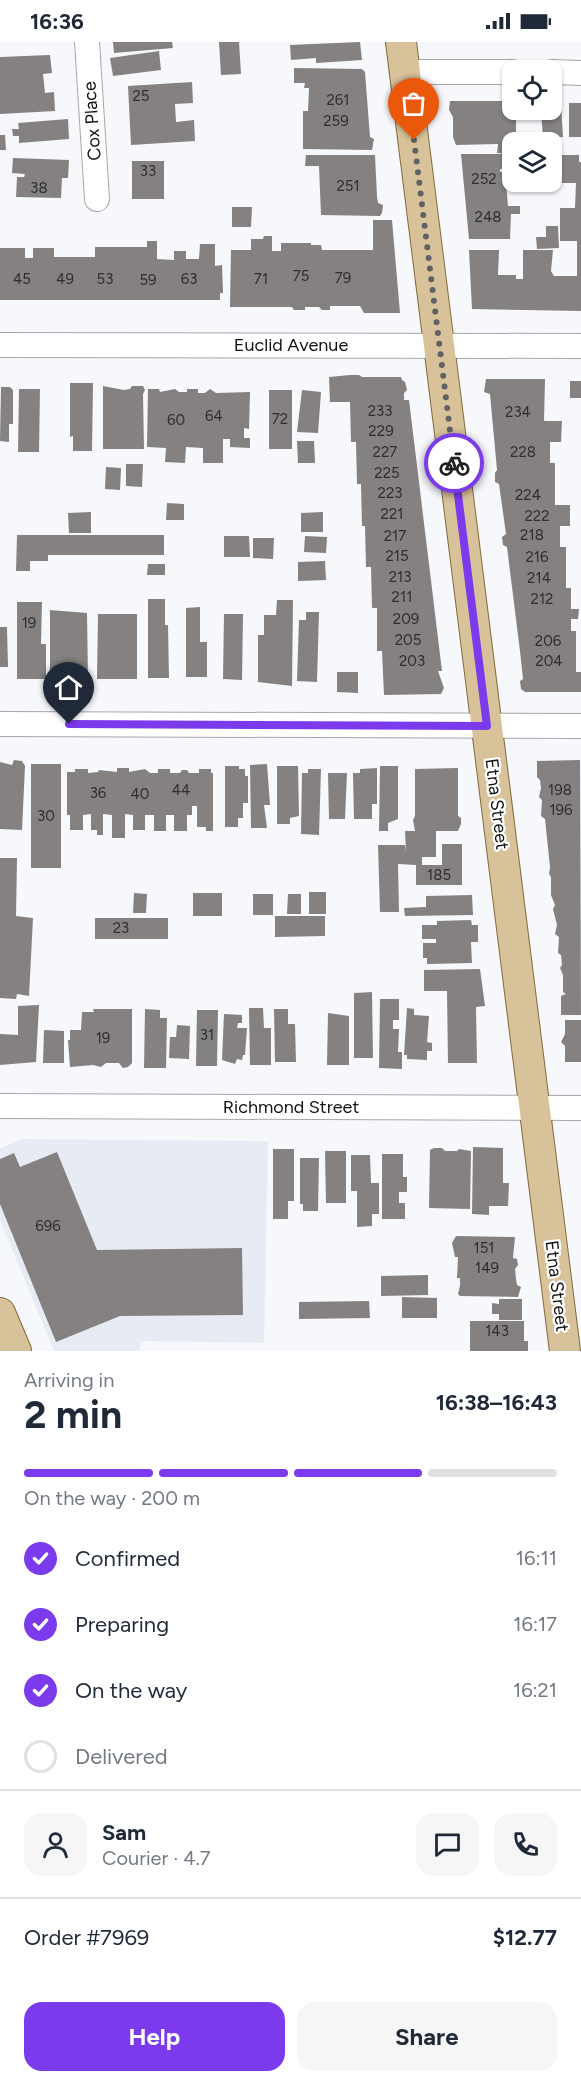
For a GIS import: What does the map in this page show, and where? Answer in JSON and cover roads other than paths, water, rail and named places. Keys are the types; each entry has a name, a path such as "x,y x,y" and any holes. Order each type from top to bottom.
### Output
{"main road":[{"name":"Etna Street","path":"401,42 565,1351"},
{"path":"0,1313 16,1351"}],"street":[{"name":"Cox Place","path":"87,42 97,199"},
{"path":"405,72 502,72"},
{"path":"562,72 581,73"},
{"name":"Euclid Avenue","path":"0,345 581,346"},
{"path":"0,724 581,726"},
{"name":"Richmond Street","path":"0,1106 581,1108"}]}
